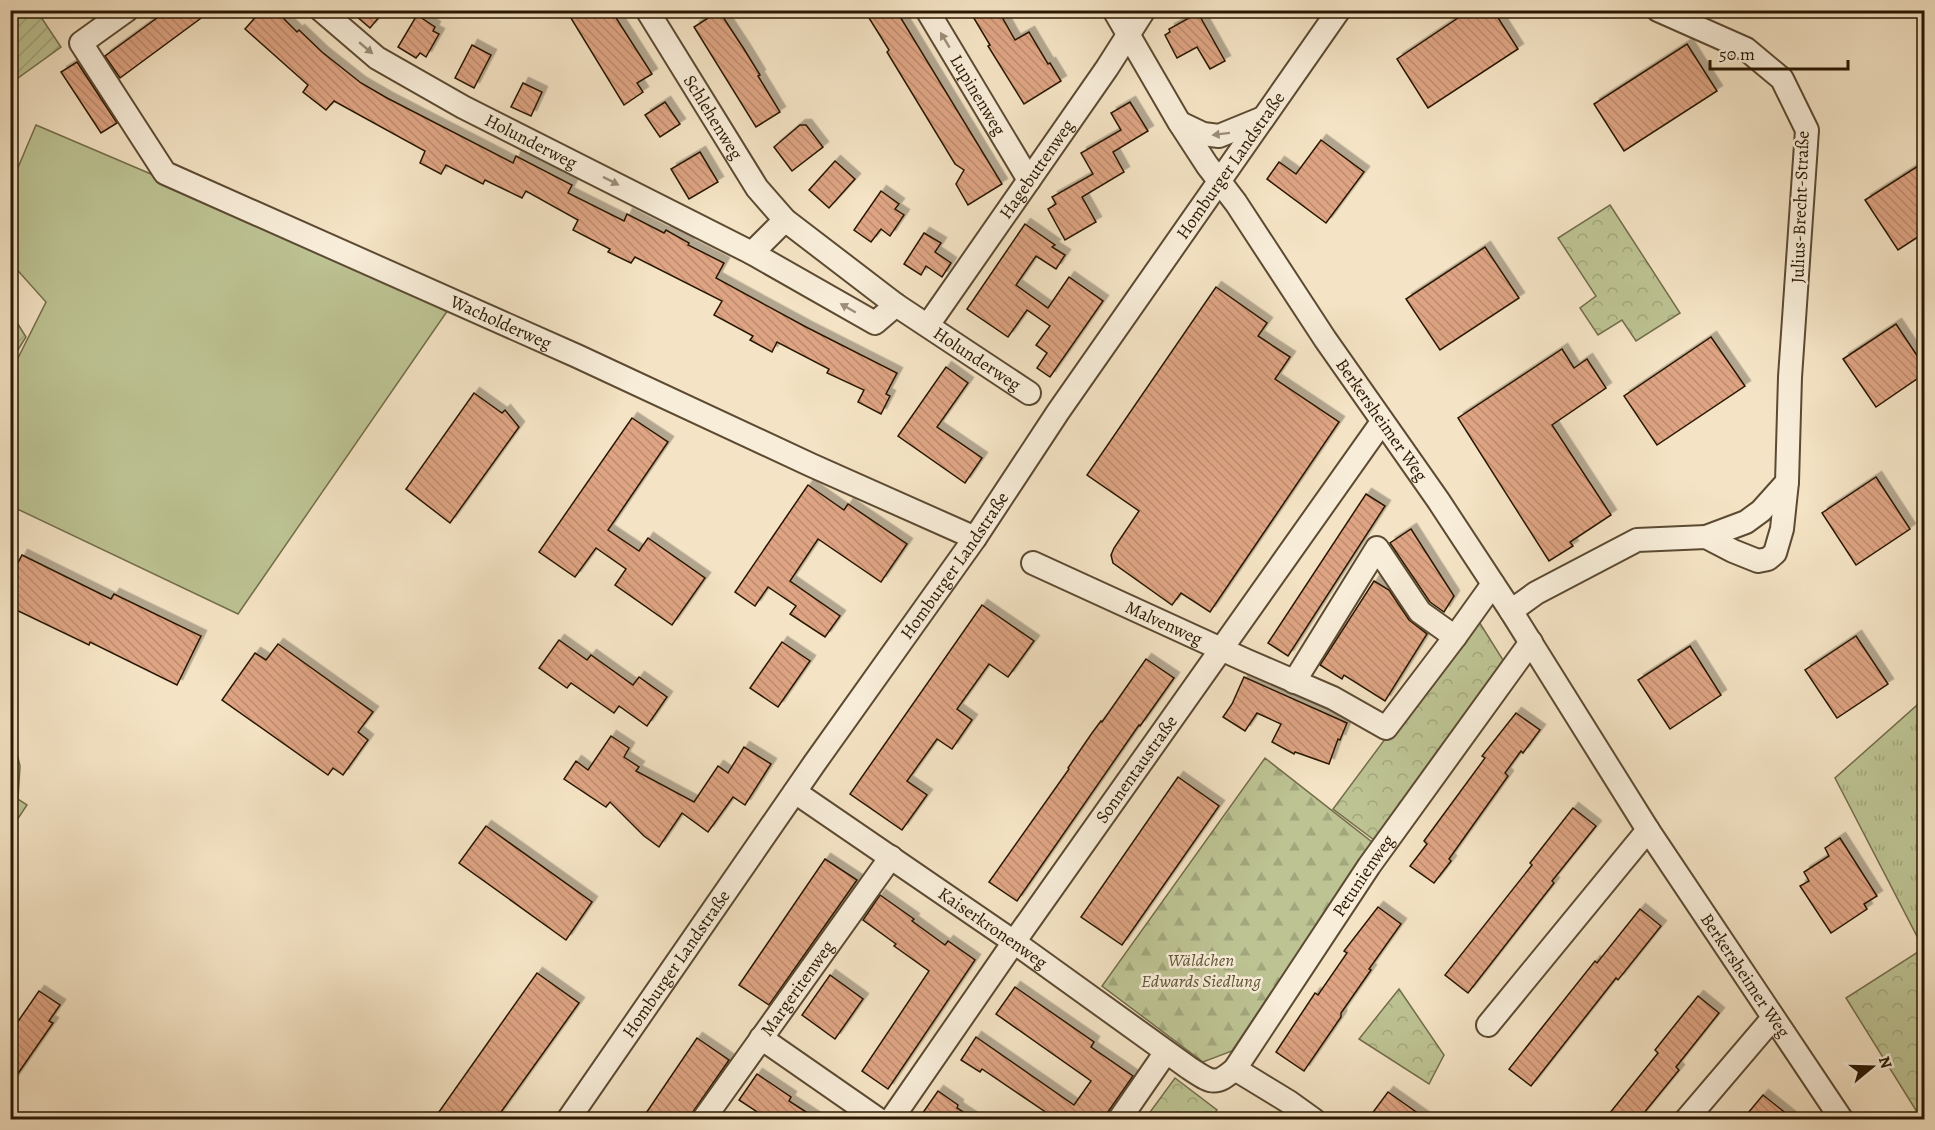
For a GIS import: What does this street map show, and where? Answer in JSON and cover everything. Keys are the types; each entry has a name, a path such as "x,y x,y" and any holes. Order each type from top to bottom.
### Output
{"street":[{"name":"Wacholderweg","path":"127,10 81,44 165,173 566,351 811,465 975,538"},
{"name":"Holunderweg","path":"321,10 377,58 464,107 752,253 875,323 896,305"},
{"name":"Schlehenweg","path":"647,10 757,188 785,220"},
{"name":"Lupinenweg","path":"927,10 1029,180"},
{"name":"Berkersheimer Weg","path":"1114,10 1179,122 1432,492 1531,642 1648,830 1842,1119"},
{"name":"Hagebuttenweg","path":"928,325 1144,10"},
{"name":"Homburger Landstraße","path":"568,1119 975,538 1063,405 1339,10"},
{"name":"Julius-Brecht-Straße","path":"1658,10 1746,49 1782,80 1807,130 1790,377 1787,482 1782,529 1775,553 1768,559 1758,561 1706,537"},
{"path":"1179,122 1203,134 1219,136 1263,118"},
{"name":"Holunderweg","path":"785,220 896,305 1029,393"},
{"path":"752,253 785,220"},
{"name":"Sonnentaustraße","path":"891,1119 1382,422"},
{"name":"Julius-Brecht-Straße","path":"1511,611 1536,593 1637,540 1706,537 1746,522 1761,511 1787,482"},
{"path":"1294,682 1377,548 1420,612 1455,637"},
{"name":"Malvenweg","path":"1033,562 1333,698 1386,728 1493,584"},
{"name":"Petunienweg","path":"1234,1069 1370,866 1531,642"},
{"name":"Kaiserkronenweg","path":"795,792 1014,942 1209,1081 1222,1079 1234,1069"},
{"path":"1488,1025 1648,830"},
{"name":"Margeritenweg","path":"703,1119 891,857"},
{"path":"1686,1119 1773,1018"},
{"path":"761,1038 879,1119"},
{"path":"1119,1119 1166,1052"},
{"path":"1234,1069 1314,1119"}],"green space":[{"path":"11,10 37,11 61,47 11,83"},
{"path":"36,125 158,177 448,310 238,614 11,506 10,374 46,302 11,263 11,184"},
{"path":"1610,205 1680,313 1636,341 1622,320 1598,335 1580,308 1596,296 1558,238"},
{"path":"11,313 26,337 10,361"},
{"path":"1476,617 1503,660 1378,843 1333,809"},
{"path":"1924,699 1924,939 1920,942 1835,778"},
{"path":"11,729 20,766 18,799 27,805 11,829"},
{"name":"Wäldchen Edwards Siedlung","path":"1265,758 1372,842 1232,1051 1203,1062 1102,986"},
{"path":"1924,948 1924,1119 1922,1120 1846,998"},
{"path":"1399,989 1444,1055 1429,1084 1359,1039"},
{"path":"1175,1078 1217,1110 1210,1119 1145,1119"}],"building":[{"path":"168,10 212,10 120,78 105,56"},
{"path":"262,10 275,10 297,32 299,30 361,83 387,98 513,163 516,156 572,185 568,193 624,221 627,214 664,233 666,230 689,243 688,245 724,263 716,278 897,373 886,394 890,396 881,414 858,402 864,390 827,373 829,369 777,342 772,352 750,340 753,336 714,315 722,301 635,257 631,263 608,252 610,249 573,230 578,220 526,191 522,198 485,180 483,184 446,165 441,174 420,163 425,151 334,101 326,110 303,92 308,85 245,29"},
{"path":"349,10 385,10 370,28"},
{"path":"566,10 611,10 652,74 637,83 643,92 624,105"},
{"path":"864,10 896,10 1002,184 968,205 956,184 964,170 955,164"},
{"path":"969,10 998,10 1015,40 1029,32 1061,81 1024,104"},
{"path":"1470,10 1493,10 1518,49 1428,108 1397,59"},
{"path":"719,11 760,75 758,76 780,112 756,127 694,27"},
{"path":"1198,13 1225,61 1210,69 1197,47 1177,58 1165,35 1170,32 1169,29"},
{"path":"417,15 435,27 433,31 439,34 426,57 420,53 416,58 398,47"},
{"path":"1687,44 1717,91 1624,151 1594,104"},
{"path":"472,45 491,55 474,88 455,78"},
{"path":"77,62 117,123 101,133 61,72"},
{"path":"523,83 542,92 531,116 511,107"},
{"path":"665,102 680,124 660,137 645,115"},
{"path":"1130,102 1148,131 1113,152 1124,172 1082,197 1096,222 1065,240 1048,209 1056,204 1052,197 1093,174 1081,153 1121,130 1111,113"},
{"path":"800,125 806,125 823,147 792,171 774,147"},
{"path":"1321,140 1364,172 1326,223 1267,179 1279,162 1296,174"},
{"path":"700,152 718,182 689,199 671,169"},
{"path":"835,161 855,179 829,208 809,190"},
{"path":"1918,166 1924,176 1924,233 1898,250 1865,200"},
{"path":"881,191 899,204 895,209 904,215 890,236 881,229 871,242 854,230"},
{"path":"1025,224 1065,255 1056,269 1036,256 1016,285 1048,308 1069,277 1103,301 1050,377 1037,368 1047,353 1036,345 1050,326 1027,310 1008,337 967,309"},
{"path":"924,233 941,243 935,252 951,263 942,277 926,266 921,275 904,264"},
{"path":"1485,247 1519,298 1440,350 1406,299"},
{"path":"1216,287 1267,323 1258,336 1290,357 1275,379 1339,422 1210,612 1181,593 1172,605 1113,563 1111,555 1114,548 1139,511 1087,475"},
{"path":"1896,324 1924,366 1924,374 1876,407 1843,359"},
{"path":"1711,337 1745,386 1657,445 1624,396"},
{"path":"1562,349 1574,368 1587,359 1606,388 1552,425 1611,515 1570,542 1573,546 1549,561 1458,418"},
{"path":"946,367 968,383 937,427 982,458 965,483 898,436"},
{"path":"474,393 502,413 505,410 519,427 450,523 406,489"},
{"path":"632,418 668,442 608,530 639,551 648,538 705,578 672,625 615,585 626,569 596,548 575,577 539,552"},
{"path":"1876,477 1910,529 1856,565 1822,513"},
{"path":"808,485 844,510 848,504 907,544 881,582 818,539 790,581 840,616 825,637 790,614 796,606 768,587 755,606 735,592"},
{"path":"1366,494 1385,506 1288,656 1268,643"},
{"path":"1411,529 1454,596 1444,612 1430,602 1390,543"},
{"path":"22,555 111,599 114,594 201,636 177,685 90,642 89,645 10,607 10,578"},
{"path":"1374,581 1389,590 1409,620 1427,634 1385,701 1344,675 1342,679 1320,665"},
{"path":"982,605 1034,641 1008,677 989,664 957,709 972,720 952,749 937,739 907,781 927,795 902,830 850,794"},
{"path":"1856,636 1888,684 1837,718 1805,670"},
{"path":"559,640 587,660 591,655 633,685 639,677 667,697 647,726 619,706 614,713 571,683 567,688 539,668"},
{"path":"782,642 810,661 778,707 750,688"},
{"path":"278,644 373,712 358,732 368,740 343,775 333,768 328,775 222,700 255,653 266,660"},
{"path":"1690,646 1721,695 1670,729 1638,680"},
{"path":"1146,659 1174,678 1017,901 989,882"},
{"path":"1244,677 1347,723 1340,740 1338,739 1329,764 1295,752 1294,754 1272,742 1281,724 1257,713 1245,731 1223,717 1232,704"},
{"path":"1516,713 1540,730 1505,773 1508,776 1434,883 1410,866 1427,844 1424,841 1485,758 1482,756"},
{"path":"611,736 629,748 624,757 639,767 636,771 694,802 718,766 728,773 744,747 771,764 745,805 733,797 708,832 682,813 659,847 644,836 610,802 606,807 564,779 576,761 588,770"},
{"path":"1178,777 1219,806 1122,945 1081,917"},
{"path":"1573,808 1596,826 1468,993 1445,975 1532,865 1530,863"},
{"path":"486,826 592,902 566,940 459,863"},
{"path":"1840,838 1877,896 1864,904 1867,909 1831,933 1800,886 1809,881 1804,872 1829,856 1825,848"},
{"path":"825,859 857,880 769,1005 739,985"},
{"path":"880,895 945,945 948,941 975,960 888,1089 862,1071 929,971 863,920"},
{"path":"1378,907 1401,924 1369,969 1371,970 1304,1071 1276,1052 1315,993 1318,995 1347,953 1344,951"},
{"path":"1640,909 1661,926 1618,980 1616,978 1531,1086 1509,1069 1595,961 1597,963"},
{"path":"537,973 579,1003 496,1119 434,1119"},
{"path":"830,975 863,999 835,1039 802,1015"},
{"path":"1015,987 1094,1042 1091,1047 1133,1076 1103,1119 1056,1119 982,1069 980,1072 961,1060 976,1037 1074,1105 1091,1081 996,1014"},
{"path":"39,991 60,1005 49,1021 53,1023 10,1085 10,1033"},
{"path":"1698,996 1719,1013 1676,1067 1679,1070 1639,1119 1605,1119 1658,1053 1655,1050"},
{"path":"697,1038 729,1060 688,1119 642,1119"},
{"path":"757,1074 791,1097 789,1101 817,1119 768,1119 739,1100"},
{"path":"938,1091 974,1119 931,1119 922,1114"},
{"path":"1388,1092 1426,1119 1368,1119"},
{"path":"1763,1095 1793,1119 1743,1119"}]}
